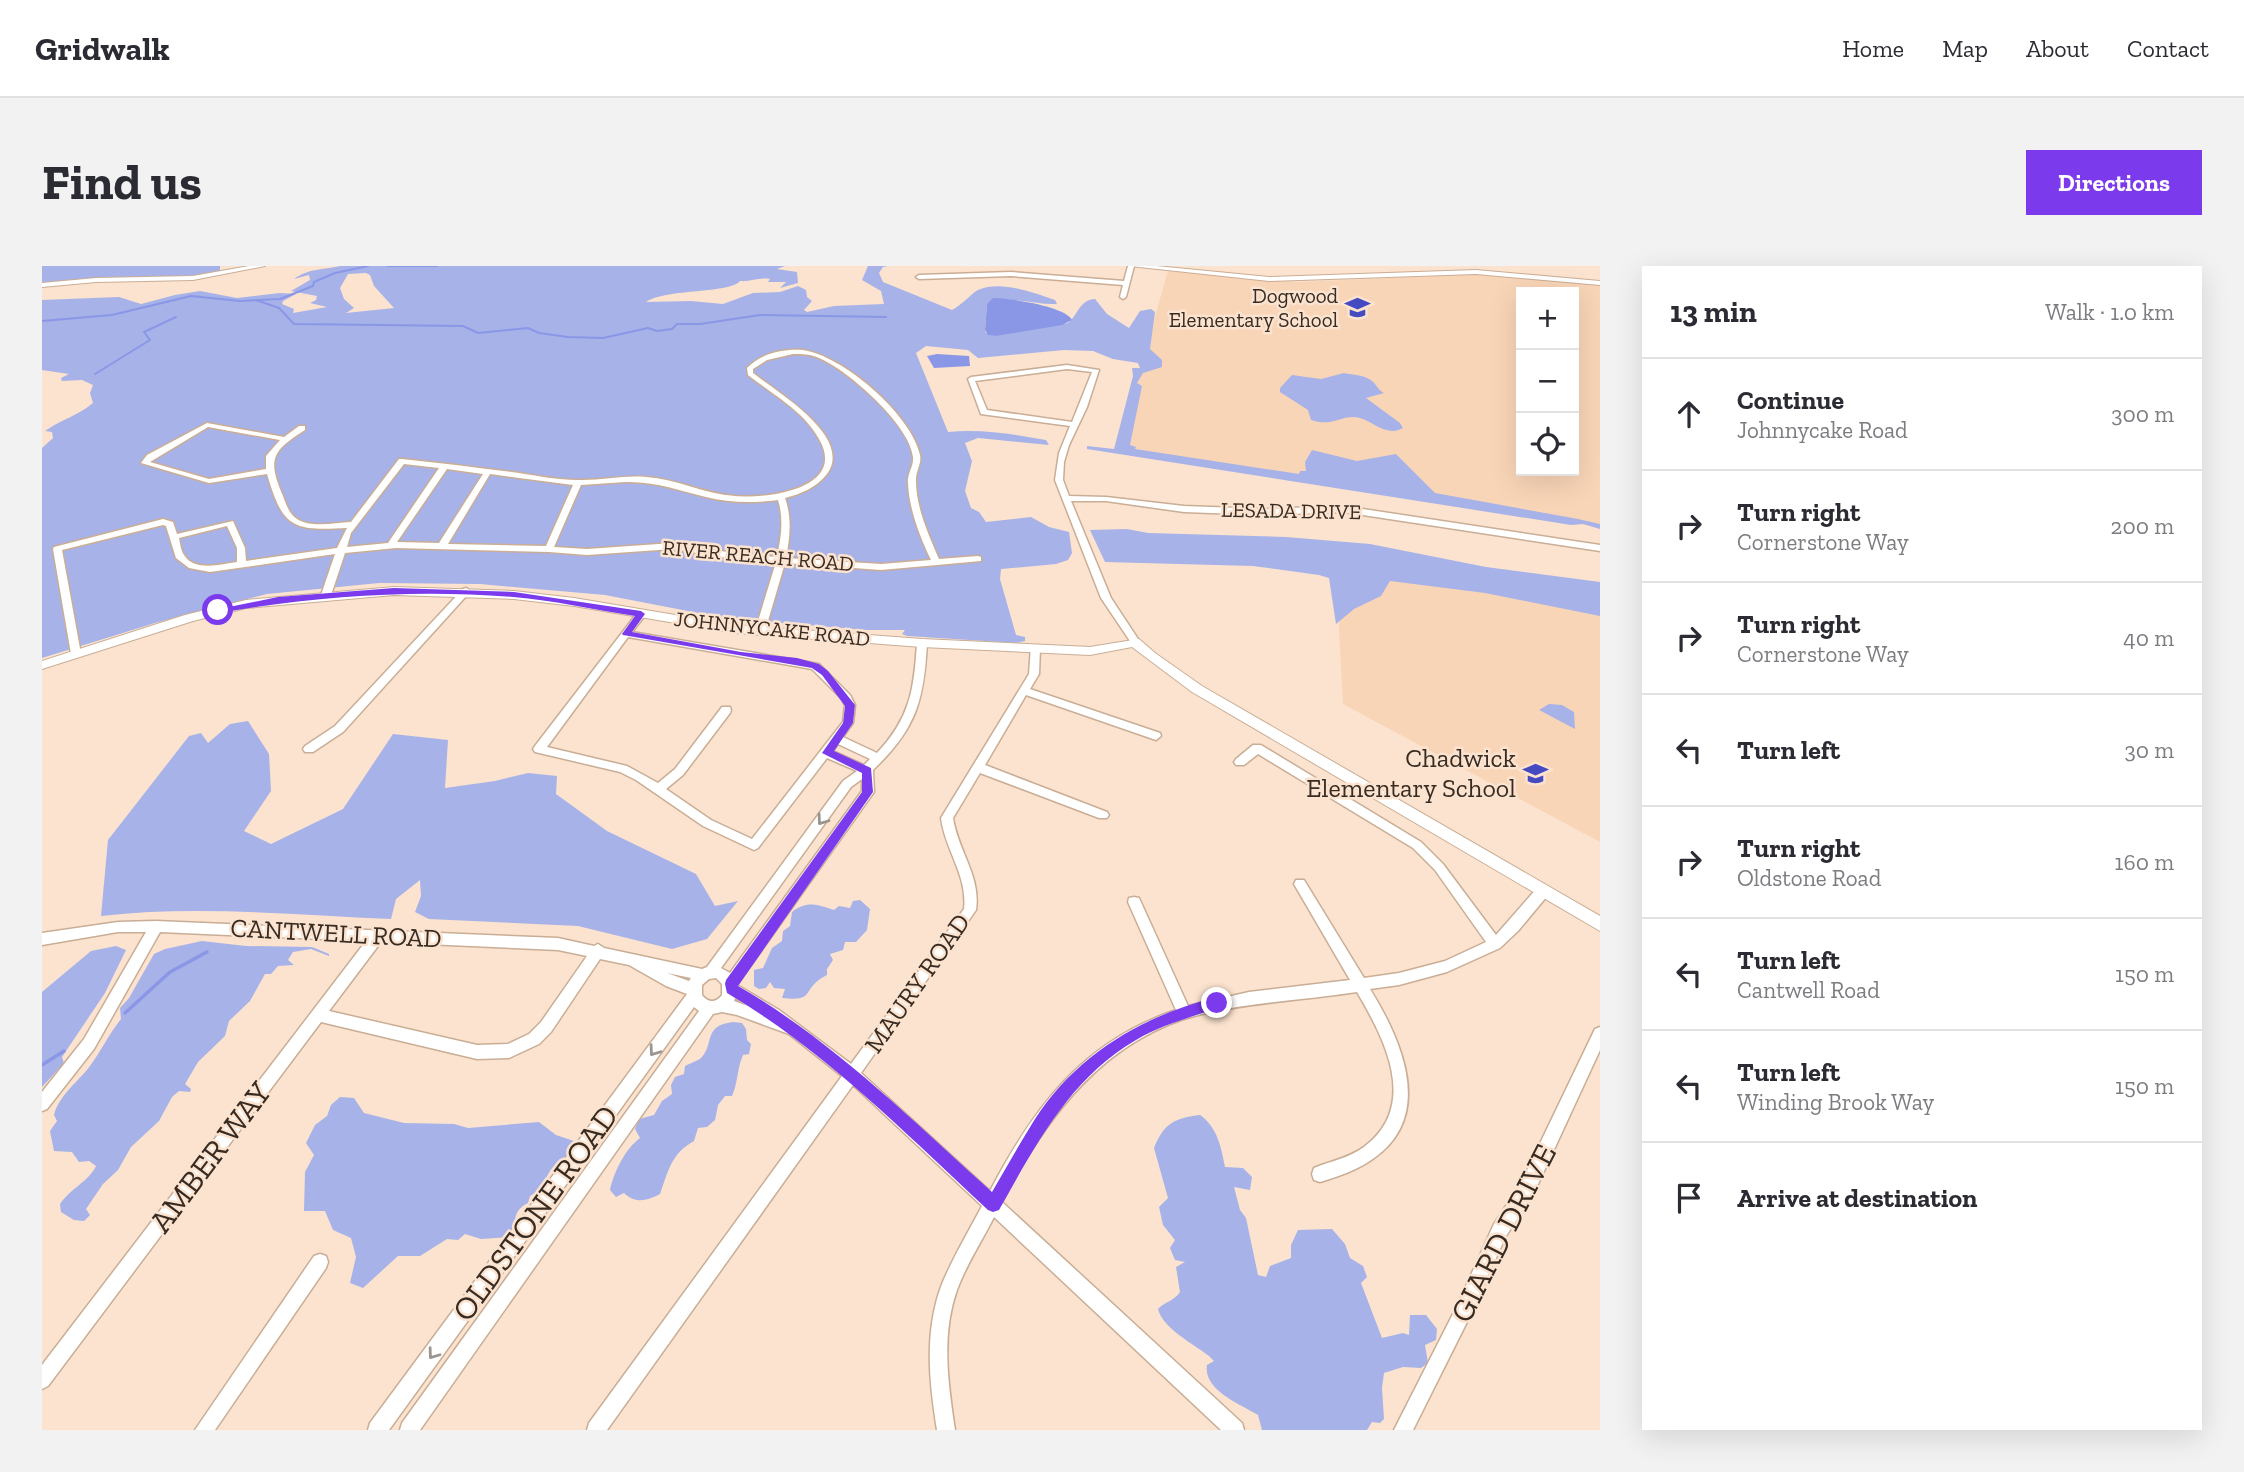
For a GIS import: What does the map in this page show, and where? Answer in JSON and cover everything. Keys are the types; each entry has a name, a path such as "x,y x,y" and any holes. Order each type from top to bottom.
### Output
{"street":[{"path":"42,285 96,280 192,278 261,266"},
{"path":"1123,297 1132,266 1166,267 1282,280 1476,272 1600,283"},
{"path":"919,276 1012,274 1126,283"},
{"path":"326,595 352,525 402,461 578,483 623,479 652,480 722,498 781,497 808,486 826,473 831,460 830,449 814,425 751,374 750,368 758,360 789,352 818,355 880,399 892,411 917,454 917,465 912,475 917,505 927,544 936,562"},
{"path":"1073,424 984,412 971,379 1068,367 1096,370 1082,410 1073,424 1059,466 1059,480 1105,597 1135,642 1197,689 1600,924"},
{"path":"268,471 209,481 145,463 150,457 207,425 285,439"},
{"path":"302,428 285,439 270,456 268,471 288,517 299,524 352,525"},
{"path":"390,546 444,467"},
{"path":"442,546 488,472"},
{"path":"549,549 578,483"},
{"path":"760,631 787,530 787,508 781,497"},
{"name":"LESADA DRIVE","path":"1065,498 1091,498 1177,508 1265,512 1343,509 1600,548"},
{"path":"76,654 57,549 163,522 170,524 174,537 230,523 241,548 242,565"},
{"name":"RIVER REACH ROAD","path":"174,537 180,558 192,566 210,569 390,546 621,550 673,546 739,557 881,567 978,559"},
{"name":"JOHNNYCAKE ROAD","path":"42,665 218,610 326,595 394,591 466,591 574,602 760,631 922,643 1090,651 1135,642"},
{"path":"309,749 339,729 466,591"},
{"path":"626,634 816,666 825,673 850,705 848,723 754,845 707,823 660,788 623,769 539,749 641,614"},
{"path":"791,1030 735,1006 699,1003 694,992 847,784 868,771 897,735 916,700 922,643"},
{"name":"MAURY ROAD","path":"596,1430 970,910 973,892 949,835 947,818 1025,691 1036,667 1035,648"},
{"path":"1025,691 1156,736"},
{"path":"660,788 679,772 726,710"},
{"path":"837,739 878,758"},
{"path":"1240,762 1257,748 1417,845 1439,867 1495,944"},
{"path":"827,753 868,771"},
{"path":"977,767 1103,815"},
{"path":"715,1006 727,1000 731,986 868,792 868,771"},
{"path":"1347,802 1363,786"},
{"path":"1300,884 1395,1048 1402,1095 1398,1114 1380,1143 1367,1156 1347,1167 1320,1174"},
{"path":"946,1430 937,1373 941,1312 950,1286 1041,1121 1082,1072 1130,1035 1183,1011 1241,998 1398,979 1426,972 1495,944 1543,891"},
{"path":"1134,902 1183,1011"},
{"path":"42,1104 89,1044 156,926"},
{"name":"CANTWELL ROAD","path":"42,939 118,927 156,926 558,943 707,974"},
{"name":"AMBER WAY","path":"42,1380 378,935"},
{"path":"318,1015 477,1052 509,1051 534,1039 546,1027 598,950"},
{"name":"CANTWELL ROAD","path":"629,958 694,992"},
{"path":"707,974 723,975 731,986 774,1014 791,1030 853,1075 1235,1430"},
{"name":"OLDSTONE ROAD","path":"377,1430 694,992"},
{"name":"OLDSTONE ROAD","path":"409,1430 715,1006"},
{"name":"GIARD DRIVE","path":"1403,1430 1462,1314 1500,1230 1527,1189 1600,1034"},
{"path":"204,1430 320,1262"}],"shaded area":[{"path":"42,266 220,266 220,271 183,277 42,284"},
{"path":"340,266 785,266 777,269 797,272 798,283 780,288 786,282 768,282 770,279 740,281 724,288 668,295 646,302 691,301 723,304 753,293 780,292 798,286 806,290 807,297 812,301 804,310 807,312 834,306 884,304 881,291 862,280 868,266 888,266 883,267 879,273 883,282 952,310 976,291 997,286 1055,300 1057,304 1003,300 987,304 985,330 986,333 997,336 1068,323 1082,305 1095,299 1107,314 1129,328 1140,311 1151,309 1155,312 1150,349 1162,360 1162,367 1143,373 1137,383 1142,386 1130,445 1136,447 1135,449 1299,474 1300,471 1306,471 1305,462 1312,450 1357,461 1396,454 1435,493 1578,519 1600,524 1600,529 1583,524 1571,525 1087,449 1087,446 1114,449 1133,376 1132,368 1140,368 1138,363 1113,359 1093,351 1064,350 978,358 968,350 926,346 916,353 948,432 1009,434 1046,440 1049,445 978,438 965,443 972,461 965,491 971,508 979,512 986,522 1031,517 1049,527 1069,532 1072,553 1068,560 1056,564 1001,569 1000,579 1016,635 1025,637 1025,641 1016,643 907,636 902,634 905,630 866,630 724,618 605,595 480,584 379,583 267,594 155,623 42,658 42,448 53,438 52,432 45,431 93,403 90,393 93,385 82,380 62,381 61,378 69,374 42,370 42,300 119,297 141,304 200,291 237,298 280,293 296,294 282,304 294,309 293,313 327,307 310,303 316,300 317,296 291,291 310,280 309,275 294,279 311,271","holes":["348,274 370,275 374,286 394,308 346,313 354,308 344,299 340,288"]},
{"path":"1168,271 1297,282 1487,274 1600,285 1600,527 1116,452"},
{"path":"993,298 1048,307 1072,320 1062,325 997,336 988,335 985,330 987,304"},
{"path":"927,356 969,356 970,366 934,368"},
{"path":"1344,373 1362,376 1374,383 1384,393 1366,398 1403,428 1390,431 1355,417 1330,422 1311,420 1308,410 1280,392 1280,388 1292,375 1321,379"},
{"path":"1127,529 1148,533 1286,537 1370,544 1486,567 1600,582 1600,616 1485,593 1390,581 1381,596 1354,609 1336,624 1329,578 1319,575 1253,566 1105,562 1090,530"},
{"name":"Chadwick Elementary School","path":"1336,572 1505,594 1600,614 1600,842 1343,704"},
{"path":"1549,704 1562,705 1574,712 1575,729 1539,710"},
{"path":"248,721 269,754 271,791 244,831 271,844 343,809 393,734 448,740 445,788 528,773 557,776 556,794 607,831 696,874 715,906 738,901 707,939 672,949 578,926 429,919 415,912 421,896 420,880 396,899 391,919 209,911 101,916 108,840 189,736 201,733 208,743 230,724"},
{"path":"860,900 870,909 867,930 856,942 845,942 843,950 830,954 833,960 827,969 827,975 813,985 805,996 782,998 785,989 774,988 770,982 766,988 759,989 754,986 754,970 763,968 772,948 782,941 783,931 790,926 792,912 808,905 834,910 839,906 850,908 853,901"},
{"path":"202,941 246,946 312,947 329,956 311,949 293,952 288,960 294,965 278,966 271,974 265,974 250,1001 229,1021 225,1036 198,1062 185,1084 191,1089 190,1092 179,1091 172,1097 159,1121 131,1147 118,1170 103,1184 86,1209 90,1215 84,1221 74,1220 61,1212 60,1204 96,1166 89,1161 79,1162 72,1152 54,1151 50,1131 57,1121 54,1115 56,1108 90,1066 121,1019 120,1008 129,998 154,954"},
{"path":"116,946 126,950 105,993 62,1057 64,1063 42,1087 42,992 91,951"},
{"path":"742,1023 746,1029 747,1040 751,1044 749,1054 743,1055 741,1060 732,1096 725,1096 718,1105 715,1120 707,1127 698,1128 694,1141 680,1151 660,1194 641,1200 632,1199 624,1193 616,1197 610,1190 612,1183 625,1155 640,1138 635,1129 639,1119 654,1115 662,1101 672,1094 671,1085 675,1077 684,1074 685,1066 700,1059 705,1053 713,1031 723,1024"},
{"path":"340,1097 354,1098 364,1113 404,1123 454,1124 468,1128 539,1122 556,1135 577,1142 570,1154 554,1166 542,1186 519,1210 510,1237 481,1239 465,1234 458,1240 447,1239 420,1256 398,1256 363,1288 350,1283 356,1257 351,1238 333,1230 325,1211 304,1211 305,1172 314,1155 306,1143 315,1125 327,1116 331,1105"},
{"path":"1200,1115 1214,1131 1225,1167 1243,1168 1252,1177 1250,1190 1234,1187 1240,1210 1246,1218 1258,1275 1266,1277 1270,1266 1291,1258 1291,1245 1298,1230 1332,1229 1345,1244 1350,1258 1363,1266 1367,1277 1361,1283 1382,1338 1403,1333 1409,1335 1410,1315 1426,1315 1437,1329 1436,1340 1425,1345 1428,1363 1421,1368 1403,1367 1384,1373 1384,1419 1380,1423 1372,1422 1367,1430 1262,1430 1258,1415 1224,1395 1211,1382 1207,1365 1214,1361 1180,1336 1161,1316 1158,1309 1180,1292 1176,1267 1185,1262 1175,1260 1170,1248 1175,1240 1163,1225 1159,1207 1168,1198 1154,1148 1171,1123"}],"waterway":[{"path":"257,300 280,299 313,286 314,282 335,273 368,266"},
{"path":"388,266 437,266"},
{"path":"42,321 112,315 191,296 257,300"},
{"path":"257,300 279,308 294,324 463,326 478,333 528,328 539,333 568,337 603,338 648,328 657,331 672,329 677,324 700,324 760,315 886,317"},
{"path":"95,374 150,340 144,332 176,317"},
{"path":"125,1013 170,972 207,952"},
{"path":"42,1065 64,1051"}],"place":[{"name":"Dogwood Elementary School","path":"1358,308"},
{"name":"Chadwick Elementary School","path":"1536,773"}],"route":[{"path":"218,610 326,595 429,590 485,592 574,602 641,614 626,634 816,666 846,697 850,705 848,723 827,753 868,771 868,792 731,984 732,989 774,1014 791,1030 853,1075 993,1204 1041,1121 1082,1072 1130,1035 1183,1011 1217,1003"}]}
